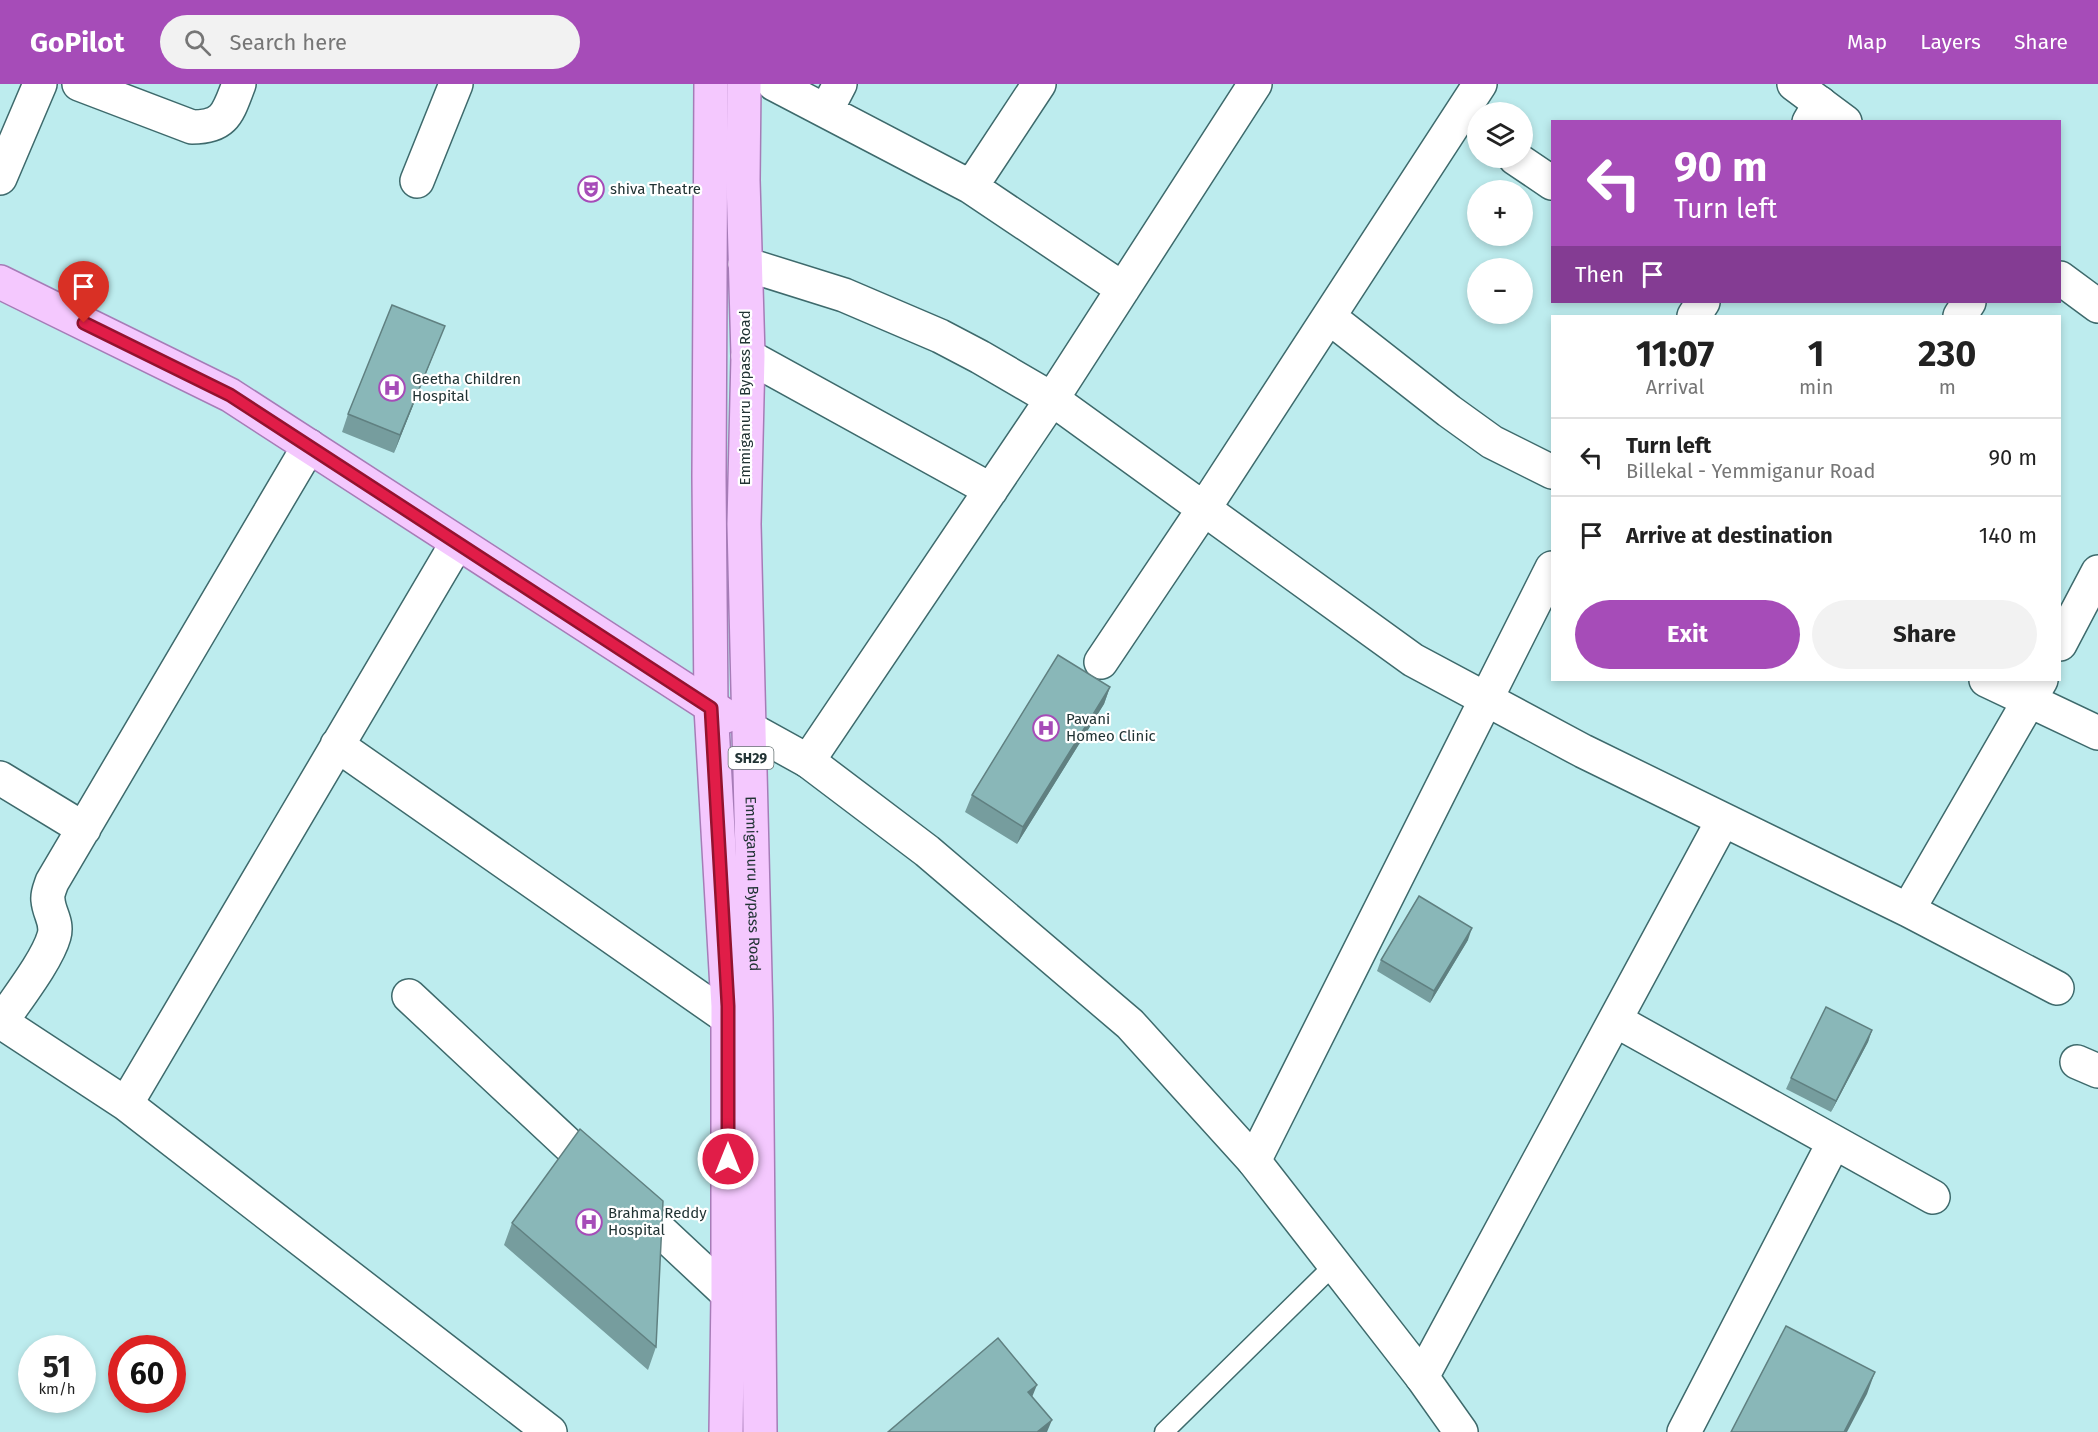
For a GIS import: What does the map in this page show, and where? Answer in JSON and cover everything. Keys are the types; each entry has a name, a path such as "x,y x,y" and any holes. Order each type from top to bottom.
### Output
{"main road":[{"name":"SH29","path":"711,84 709,489 711,708 728,1018 729,1294 726,1432"},
{"name":"Emmiganuru Bypass Road","path":"744,84 743,180 748,356 744,524 756,1018 760,1432"},
{"path":"0,282 230,395 711,708 750,729"}],"street":[{"path":"0,178 40,84"},
{"path":"79,84 192,127 218,124 230,108 239,84"},
{"path":"417,181 456,84"},
{"path":"774,84 833,98 1123,289"},
{"path":"971,187 1039,84"},
{"path":"808,761 1052,399 1255,84"},
{"path":"1474,102 1480,84"},
{"path":"1101,662 1329,317 1467,125"},
{"path":"1530,168 1551,182"},
{"path":"745,264 844,296 940,336 1052,399 1205,507 1413,660 1486,700 1722,820 1908,910 2057,988"},
{"path":"2061,279 2098,306"},
{"path":"1329,317 1492,442 1551,472"},
{"path":"748,356 991,490"},
{"path":"309,446 52,882 47,897 49,909 56,924 51,944 1,1023 126,1104 550,1432"},
{"path":"126,1104 457,543"},
{"path":"1254,1161 1551,570"},
{"path":"2061,642 2098,572"},
{"path":"1991,681 2035,690 2098,733"},
{"path":"1908,910 2035,690"},
{"path":"750,729 808,761 927,851 1130,1024 1254,1161 1422,1377 1461,1432"},
{"path":"337,745 728,1018"},
{"path":"0,778 84,829"},
{"path":"1422,1377 1722,820"},
{"path":"409,996 729,1294"},
{"path":"1615,1020 1933,1197"},
{"path":"1684,1432 1834,1142"}],"lane":[{"path":"1164,1432 1334,1265"}],"building":[{"path":"392,305 445,326 400,435 348,414"},
{"path":"1058,655 1110,687 1023,827 972,795"},
{"path":"1419,896 1472,928 1434,991 1381,960"},
{"path":"1826,1007 1872,1030 1836,1101 1791,1078"},
{"path":"580,1129 663,1201 656,1347 512,1223"},
{"path":"1786,1326 1875,1372 1844,1432 1731,1432"},
{"path":"998,1338 1037,1385 1028,1392 1052,1420 1037,1432 888,1432"}],"place":[{"name":"shiva Theatre","path":"591,189"},
{"name":"Geetha Children Hospital","path":"392,388"},
{"name":"Pavani Homeo Clinic","path":"1046,728"},
{"name":"Brahma Reddy Hospital","path":"589,1222"}],"route":[{"path":"84,323 230,395 711,708 728,1006 728,1159"}]}
